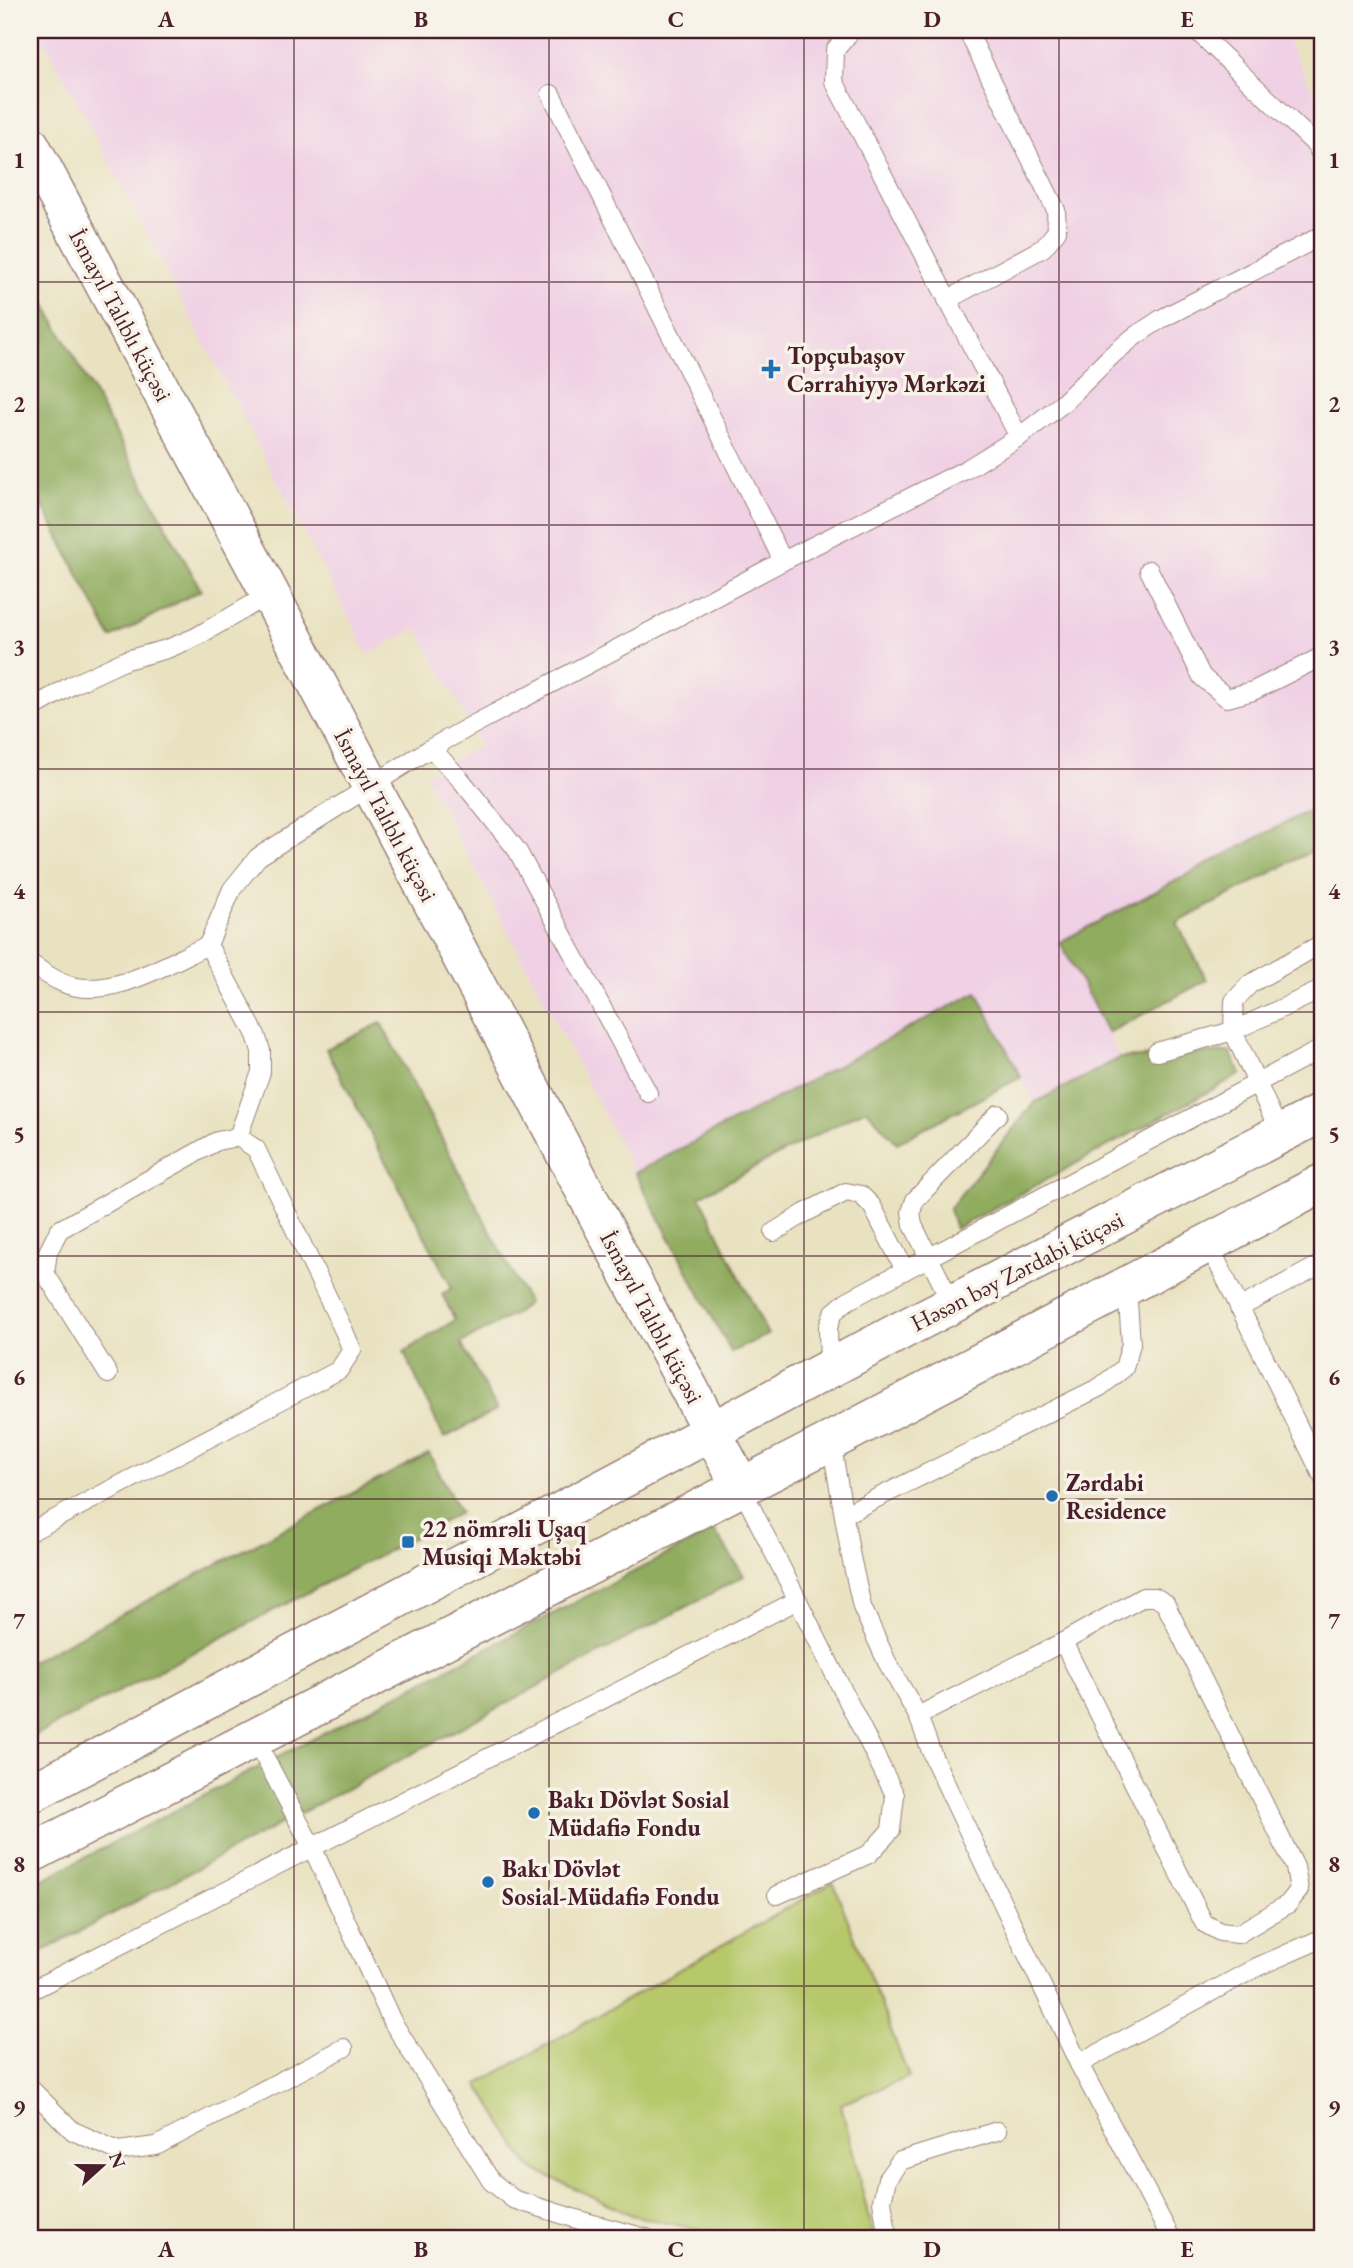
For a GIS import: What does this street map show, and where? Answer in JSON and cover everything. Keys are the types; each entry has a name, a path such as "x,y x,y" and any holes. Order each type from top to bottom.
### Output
{"main road":[{"name":"İsmayıl Talıblı küçəsi","path":"30,145 741,1487"},
{"name":"Həsən bəy Zərdabi küçəsi","path":"30,1794 952,1304 1323,1112"},
{"path":"30,1854 1323,1184"}],"lane":[{"path":"852,30 835,50 834,80 1019,438"},
{"path":"947,300 1043,248 1057,231 1056,210 967,30"},
{"path":"1196,30 1316,145 1323,158"},
{"path":"551,94 783,561"},
{"path":"30,963 64,984 96,989 132,980 208,945 232,890 258,858 371,786 431,748 783,561 967,469 1019,438 1062,404 1135,336 1161,319 1323,235"},
{"path":"1149,570 1202,677 1227,698 1253,691 1323,656"},
{"path":"32,704 125,660 167,649 196,637 270,594"},
{"path":"431,748 461,780 517,850 648,1093"},
{"path":"1281,1135 1233,1031 1234,1001 1250,984 1323,943"},
{"path":"208,945 256,1035 261,1051 261,1072 238,1137"},
{"path":"1157,1052 1233,1031 1323,989"},
{"path":"829,1370 828,1328 833,1313 847,1300 1323,1048"},
{"path":"952,1304 913,1225 911,1212 915,1200 998,1114"},
{"path":"30,1532 339,1370 352,1350 256,1149 238,1137 217,1141 59,1230 48,1252 46,1273 108,1374"},
{"path":"774,1232 846,1192 861,1195 872,1206 905,1270"},
{"path":"1209,1245 1323,1477"},
{"path":"1239,1308 1323,1263"},
{"path":"845,1514 1100,1387 1124,1368 1131,1344 1127,1287"},
{"path":"831,1441 862,1607 887,1662 918,1716 934,1759 1079,2064 1171,2238"},
{"path":"741,1487 895,1795 891,1830 869,1854 777,1895"},
{"path":"918,1716 1063,1642 1143,1597 1155,1597 1165,1603 1295,1867 1299,1890 1288,1904 1238,1934 1220,1932 1204,1923 1063,1642"},
{"path":"30,1991 798,1600"},
{"path":"254,1737 312,1847 392,2021 491,2181 513,2199 646,2238"},
{"path":"1079,2064 1257,1967 1323,1938"},
{"path":"30,2088 73,2132 118,2151 156,2146 344,2048"},
{"path":"888,2238 882,2201 887,2179 900,2161 997,2131"}],"shaded area":[{"name":"Topçubaşov Cərrahiyyə Mərkəzi","path":"39,30 1282,30 1323,111 1323,803 1060,942 1120,1058 1034,1103 977,992 635,1173 425,774 480,746 471,726 417,628 368,654"}],"green space":[{"path":"30,276 201,590 111,638 30,481"},
{"path":"1323,803 1323,845 1177,923 1207,980 1108,1033 1060,942"},
{"path":"977,992 1021,1077 897,1143 866,1109 700,1196 768,1335 731,1352 635,1173"},
{"path":"381,1023 528,1303 515,1314 461,1343 497,1410 444,1438 404,1352 455,1320 442,1294 452,1288 326,1049"},
{"path":"1230,1052 1241,1074 955,1229 949,1209 1034,1103 1120,1058"},
{"path":"429,1453 460,1513 30,1738 30,1662"},
{"path":"714,1530 744,1576 30,1958 30,1886"},
{"path":"833,1882 909,2077 841,2104 873,2234 866,2238 736,2238 632,2215 529,2167 478,2084"}],"place":[{"name":"Topçubaşov Cərrahiyyə Mərkəzi","path":"771,369"},
{"name":"Zərdabi Residence","path":"1052,1496"},
{"name":"22 nömrəli Uşaq Musiqi Məktəbi","path":"408,1542"},
{"name":"Bakı Dövlət Sosial Müdafiə Fondu","path":"534,1813"},
{"name":"Bakı Dövlət Sosial-Müdafiə Fondu","path":"488,1882"}]}
